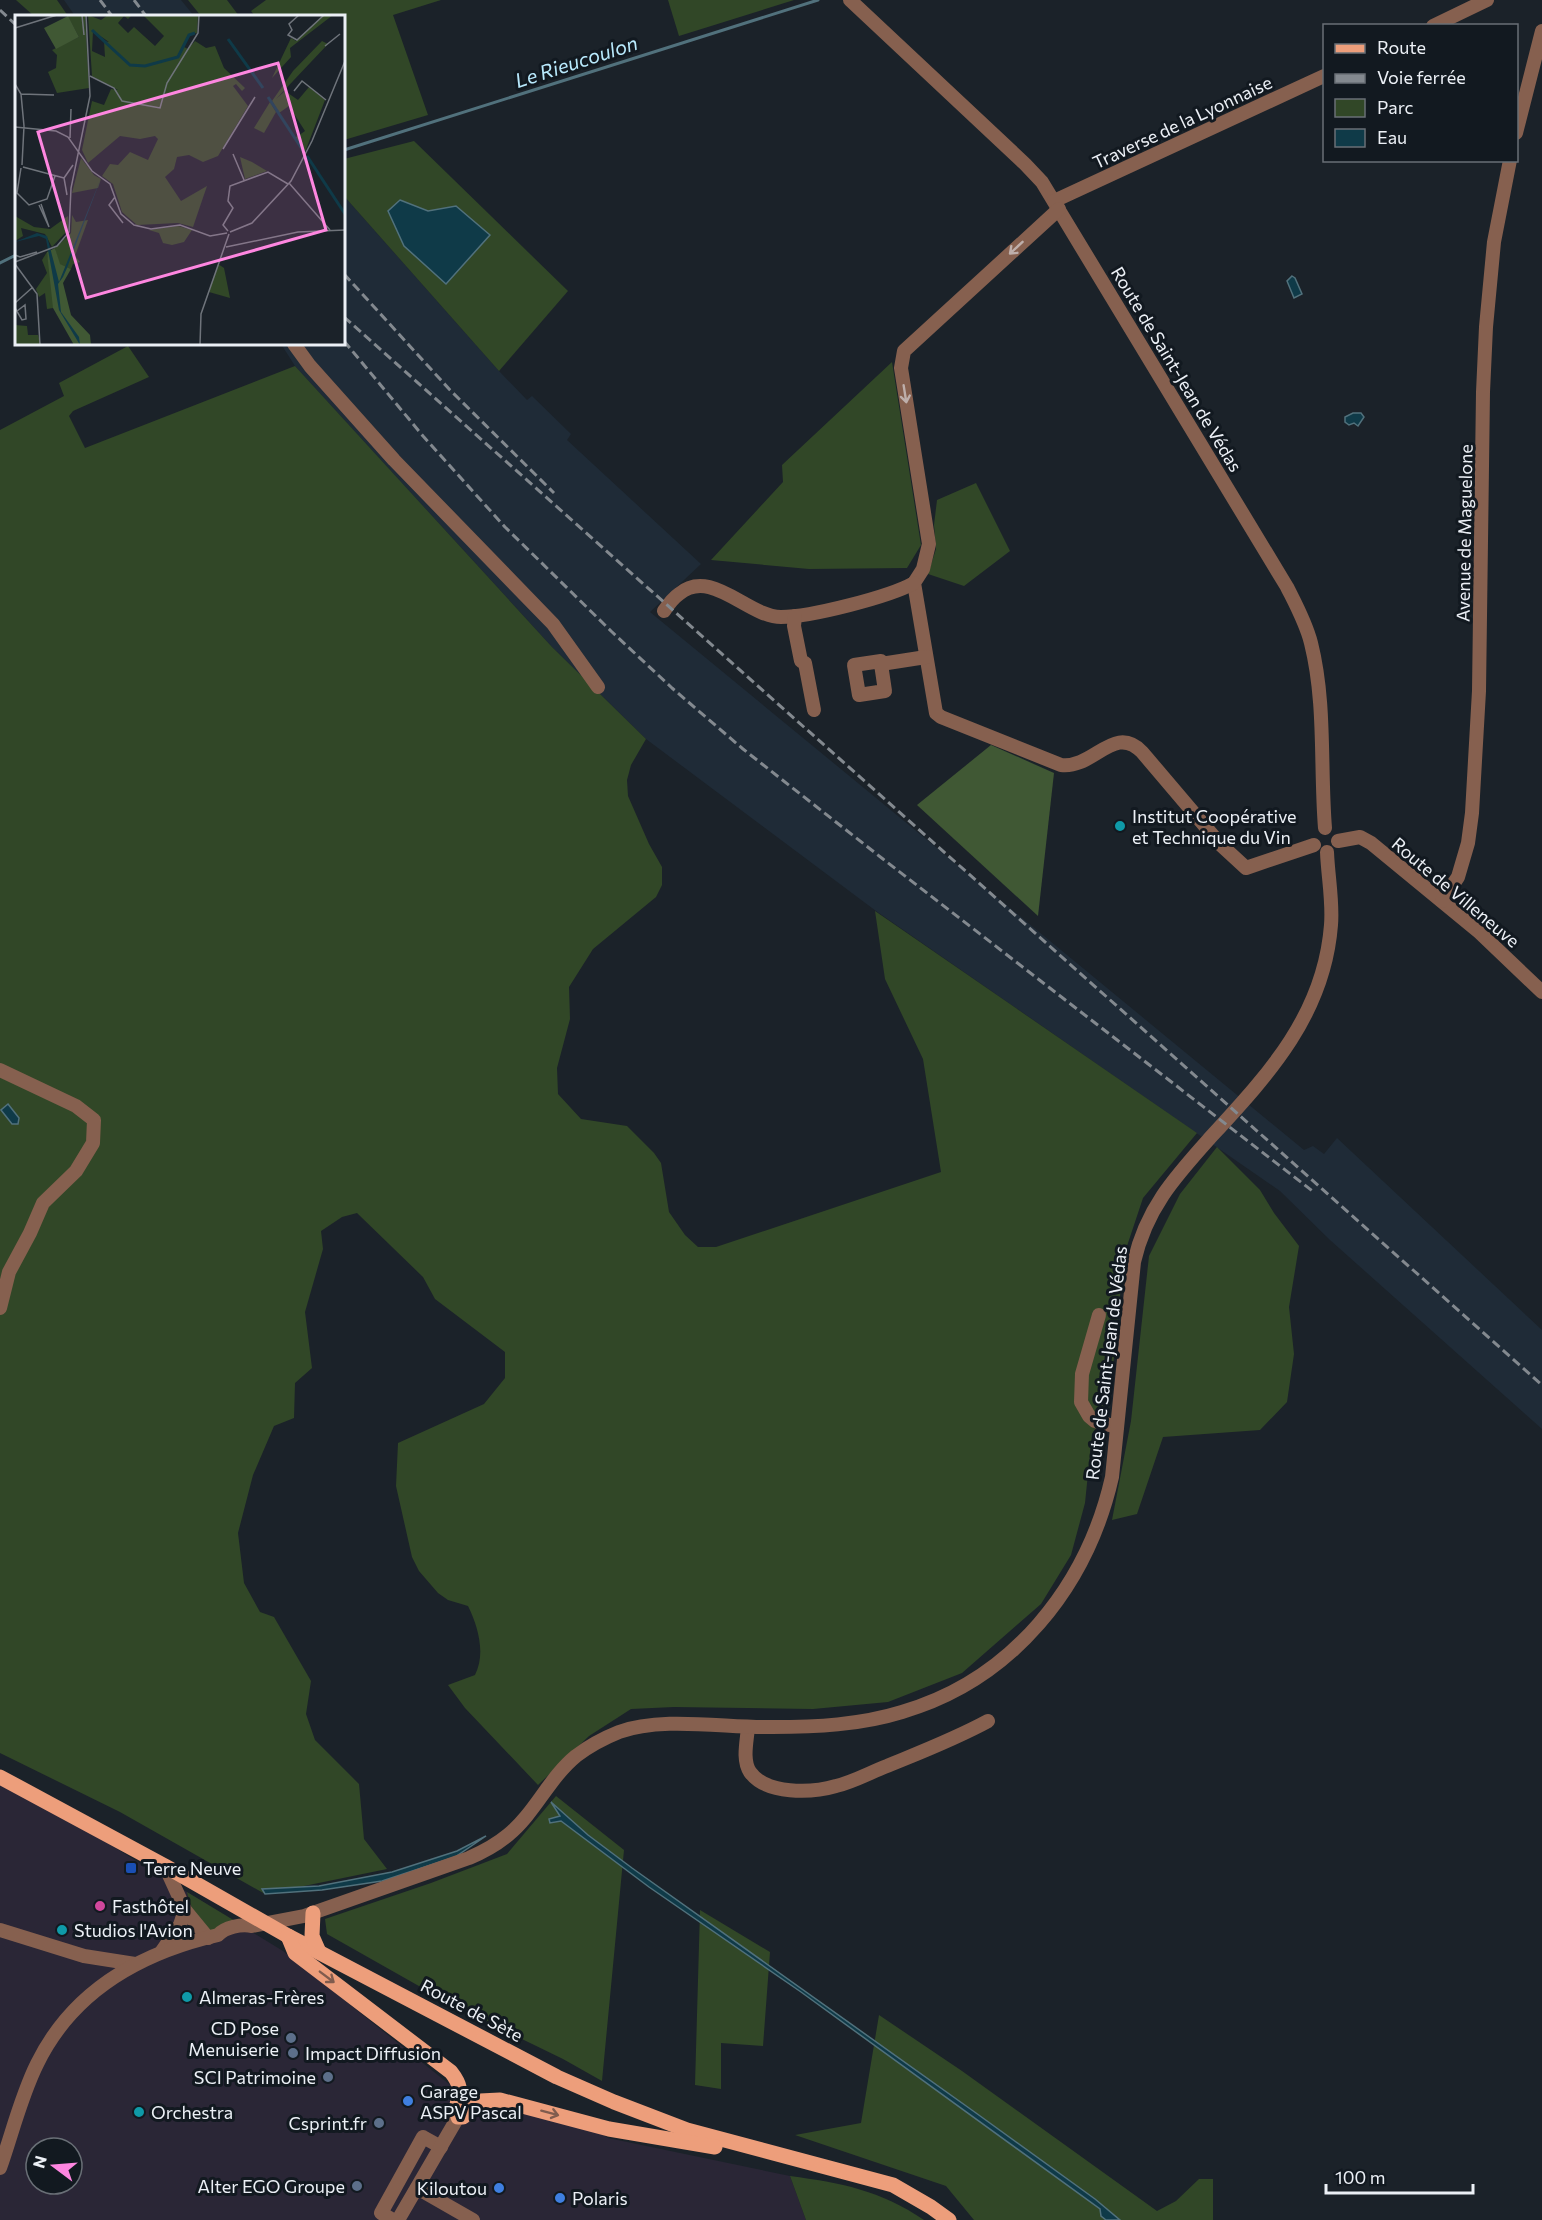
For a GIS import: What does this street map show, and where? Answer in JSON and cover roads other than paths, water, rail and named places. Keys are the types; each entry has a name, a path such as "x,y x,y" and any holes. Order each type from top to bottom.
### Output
{"main road":[{"name":"Route de Sète","path":"0,1777 165,1866 258,1925 288,1936 557,2077 687,2130 893,2185 949,2220"},
{"path":"313,1913 312,1936 319,1952"},
{"path":"288,1936 295,1953 451,2072 460,2083 456,2110 458,2117 463,2117 474,2104 480,2101 500,2100 609,2128 733,2151 743,2145"}],"street":[{"path":"1436,24 1487,0"},
{"name":"Route de Saint-Jean de Védas","path":"851,1 1042,182 1287,587 1310,641 1318,684 1325,828"},
{"path":"1518,125 1542,31"},
{"name":"Traverse de la Lyonnaise","path":"914,583 923,569 929,544 901,368 904,351 1057,205 1323,76"},
{"name":"Avenue de Maguelone","path":"1442,901 1458,877 1468,843 1473,813 1479,691 1483,392 1487,316 1494,242 1510,162"},
{"path":"295,345 310,366 394,460 553,624 598,687"},
{"path":"664,611 679,594 691,588 717,589 730,594 761,613 781,617 795,616 888,594 914,583 933,705 936,713 941,717 1061,765 1077,765 1112,744 1126,742 1131,744 1142,752 1221,845 1246,868 1314,845"},
{"path":"795,616 794,626 801,661 805,663 814,710"},
{"path":"881,664 926,657"},
{"path":"1325,828 1333,830 1338,841 1334,850 1327,852 1320,851 1314,845 1315,834 1325,828"},
{"name":"Route de Villeneuve","path":"1338,841 1359,837 1371,843 1478,931 1542,992"},
{"name":"Route de Saint-Jean de Védas","path":"313,1913 489,1849 509,1834 575,1757 594,1743 619,1732 652,1725 823,1726 866,1721 903,1712 942,1698 993,1668 1036,1629 1059,1600 1079,1567 1108,1496 1134,1262 1141,1235 1162,1195 1295,1036 1310,1010 1328,954 1331,923 1327,852"},
{"path":"0,1070 76,1106 94,1120 93,1143 76,1171 43,1203 9,1272 0,1308"},
{"path":"1099,1315 1080,1384 1081,1402 1089,1416 1095,1421 1117,1427"},
{"path":"748,1727 746,1753 750,1772 760,1782 798,1791 838,1786 964,1734 988,1721"},
{"path":"165,1866 185,1910 213,1937"},
{"path":"162,1952 180,1925 185,1910"},
{"path":"0,2168 36,2065 50,2041 68,2018 95,1990 115,1975 162,1952 213,1937 222,1931 244,1924 258,1925 313,1913"},
{"path":"0,1930 84,1956 135,1964"},
{"path":"398,2220 458,2117"},
{"path":"393,2220 381,2212 423,2137 441,2147"},
{"path":"417,2188 473,2220"}],"water":[{"path":"400,200 428,211 456,206 490,235 446,284 404,246 388,211"},
{"path":"1292,276 1302,294 1294,298 1287,281"},
{"path":"1353,413 1361,413 1364,417 1358,426 1345,422 1345,417"},
{"path":"8,1104 19,1118 18,1124 12,1124 1,1110"},
{"path":"551,1802 588,1835 632,1868 976,2113 1095,2199 1120,2220 1106,2220 1101,2216 1100,2209 801,1992 649,1887 561,1821 550,1823 549,1819 560,1816"},
{"path":"486,1836 455,1857 382,1881 322,1890 265,1894 262,1889 319,1886 392,1872 457,1851"}],"waterway":[{"name":"Le Rieucoulon","path":"345,150 818,0"},
{"name":"Le Rieucoulon","path":"0,263 15,256"}],"railway":[{"path":"100,0 111,15"},
{"path":"134,0 145,15"},
{"path":"0,10 15,24"},
{"path":"345,275 450,390 554,493"},
{"path":"345,318 1542,1385"},
{"path":"345,342 423,436 505,527 672,688 743,749 883,859 1315,1193"}],"place":[{"name":"Institut Coopérative et Technique du Vin","path":"1120,826"},
{"name":"Terre Neuve","path":"131,1868"},
{"name":"Fasthôtel","path":"100,1906"},
{"name":"Studios l'Avion","path":"62,1930"},
{"name":"Almeras-Frères","path":"187,1997"},
{"name":"CD Pose Menuiserie","path":"291,2038"},
{"name":"Impact Diffusion","path":"293,2053"},
{"name":"SCI Patrimoine","path":"328,2077"},
{"name":"Garage ASPV Pascal","path":"408,2101"},
{"name":"Orchestra","path":"139,2112"},
{"name":"Csprint.fr","path":"379,2123"},
{"name":"Alter EGO Groupe","path":"357,2186"},
{"name":"Kiloutou","path":"499,2188"},
{"name":"Polaris","path":"560,2198"}]}
